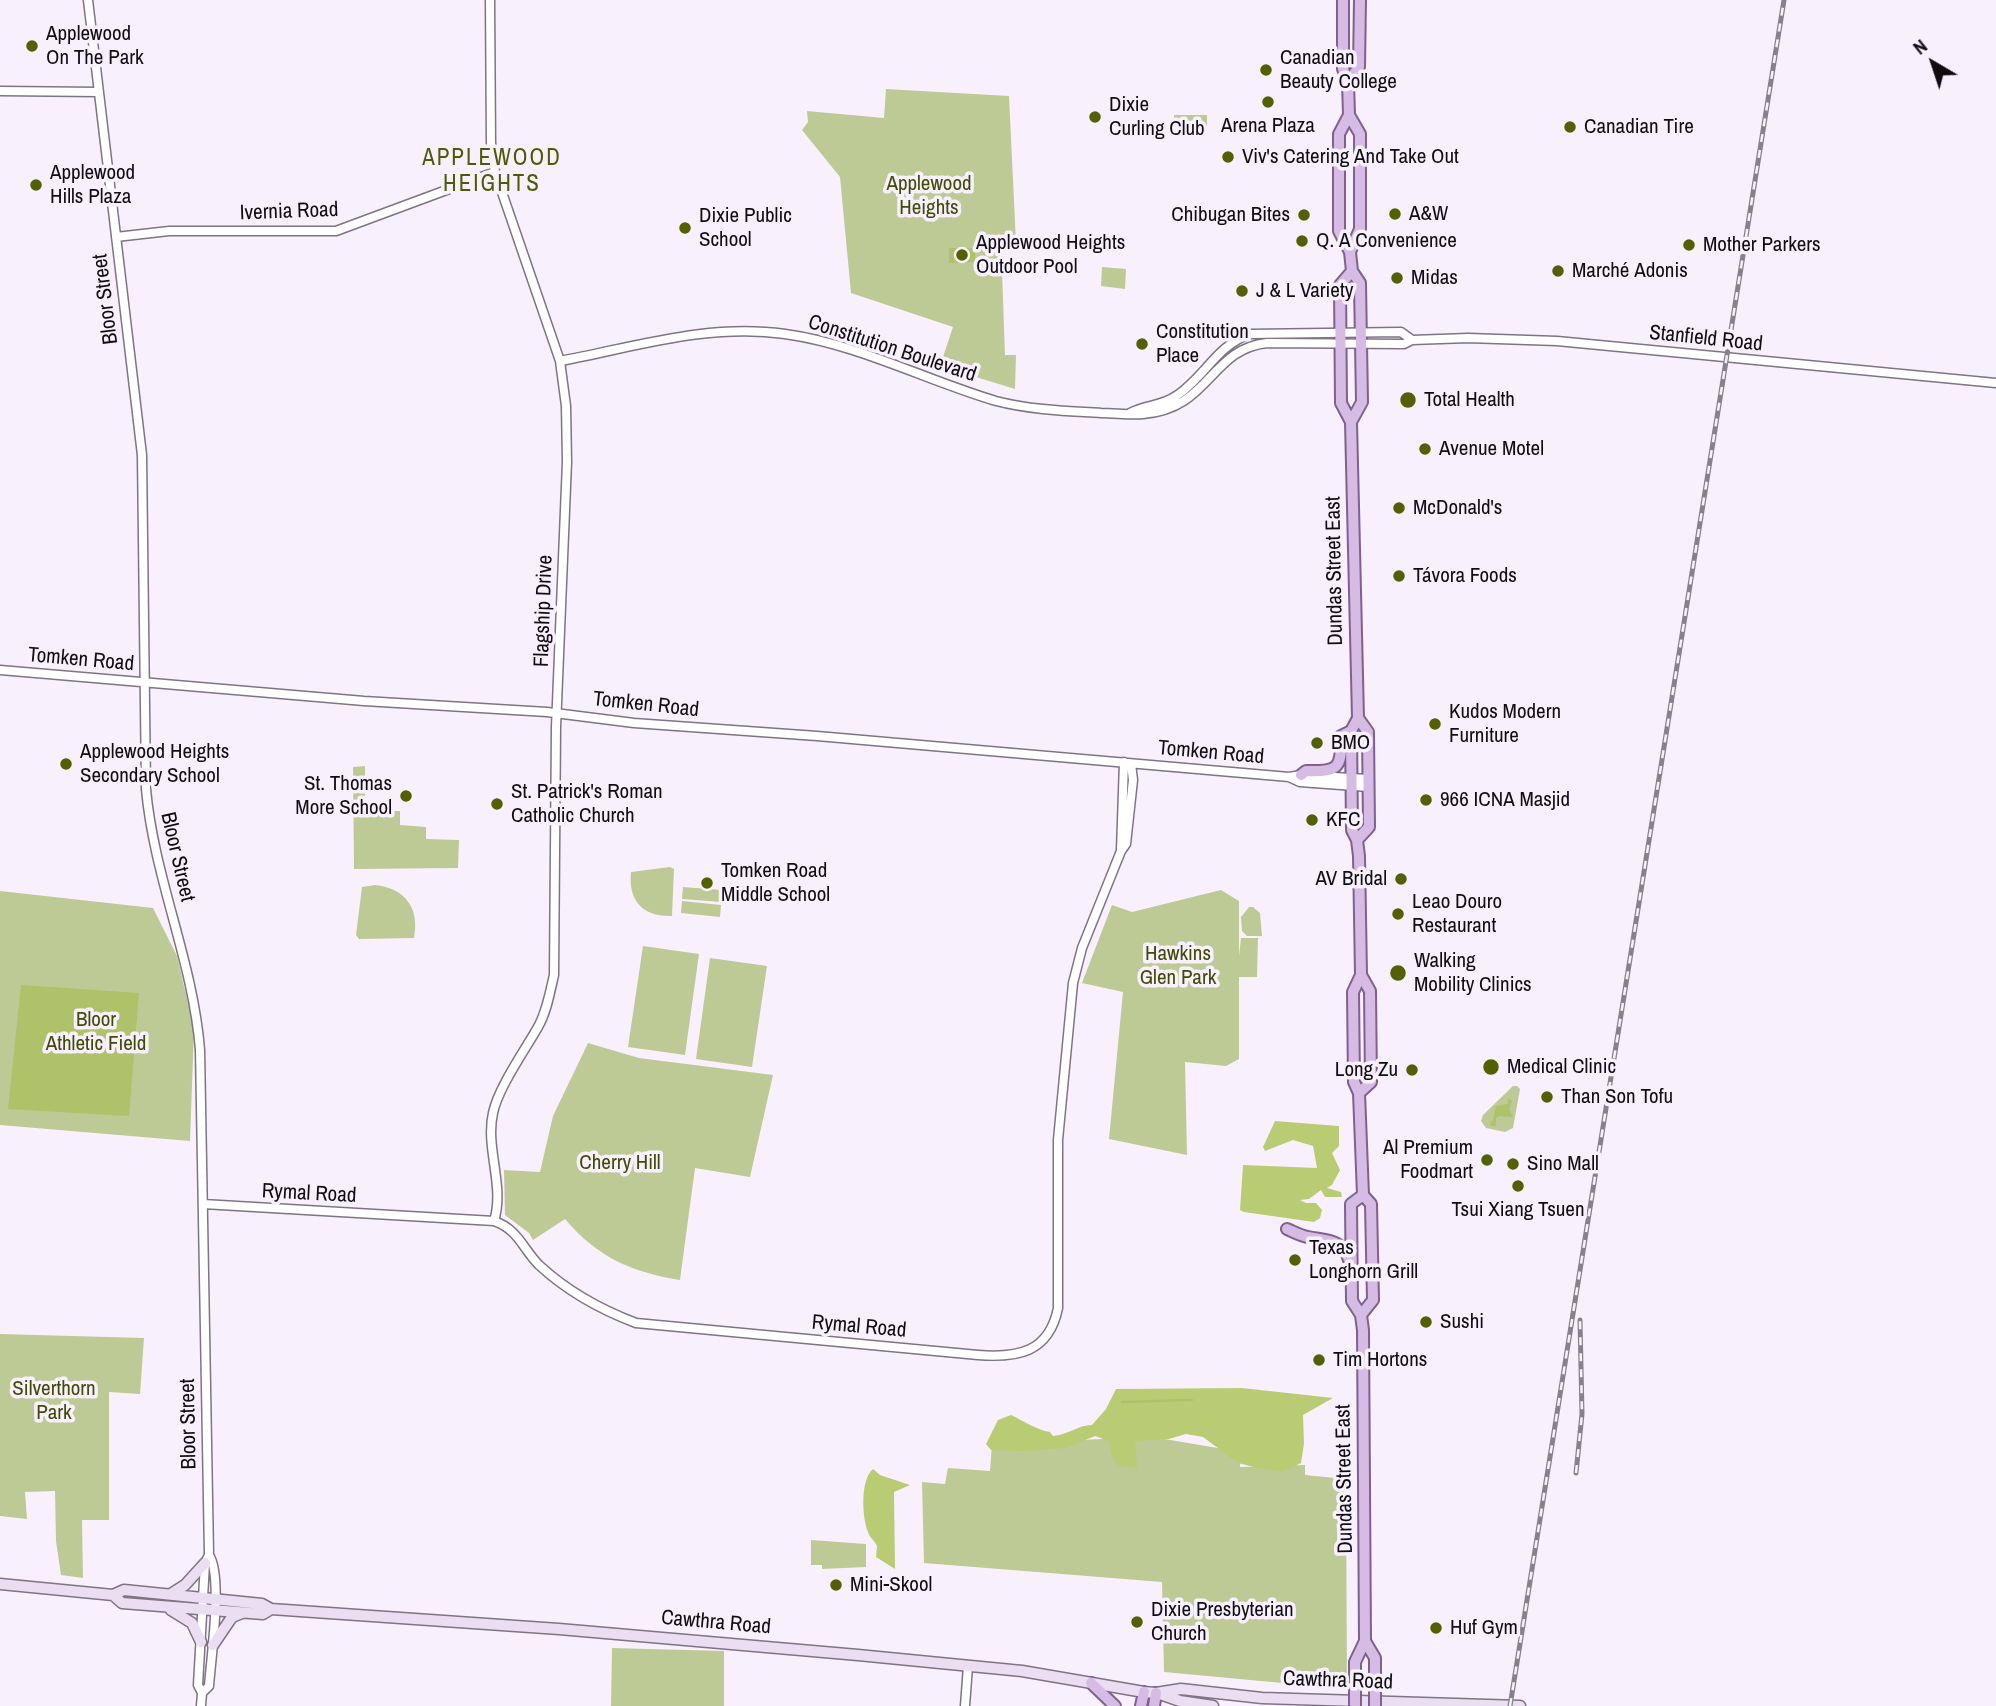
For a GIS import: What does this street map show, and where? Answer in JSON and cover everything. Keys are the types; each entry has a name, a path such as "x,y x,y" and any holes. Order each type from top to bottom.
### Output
{"main road":[{"name":"Dundas Street East","path":"1343,0 1343,69 1348,82 1349,115 1360,134 1360,229 1350,252"},
{"name":"Dundas Street East","path":"1348,82 1360,67 1360,0"},
{"name":"Dundas Street East","path":"1349,115 1339,134 1339,231 1350,252 1352,271 1360,283 1362,402 1351,422"},
{"name":"Dundas Street East","path":"1352,271 1339,285 1341,403 1351,422 1358,718 1351,731 1352,830 1357,840 1361,975 1353,992 1354,1082 1359,1093 1363,1195 1371,1204 1373,1300 1361,1315"},
{"name":"Dundas Street East","path":"1357,840 1369,827 1368,732 1358,718"},
{"path":"1301,775 1306,771 1327,772 1336,767 1342,758 1341,736 1351,731"},
{"name":"Dundas Street East","path":"1359,1093 1371,1082 1370,990 1361,975"},
{"name":"Dundas Street East","path":"1355,1706 1354,1662 1365,1641 1361,1315 1352,1301 1351,1204 1363,1195"},
{"path":"1287,1229 1307,1237 1336,1242 1346,1253 1352,1278"},
{"path":"171,1594 185,1585 207,1559"},
{"name":"Cawthra Road","path":"0,1584 113,1595 124,1590 171,1594 262,1604 271,1609 580,1630 1022,1671 1156,1693 1180,1701 1213,1706"},
{"name":"Cawthra Road","path":"113,1595 122,1603 167,1608 263,1614 271,1609"},
{"path":"167,1608 192,1623 201,1642"},
{"path":"213,1645 232,1617 242,1613"},
{"name":"Dundas Street East","path":"1365,1641 1376,1658 1375,1706"},
{"path":"1091,1683 1115,1706"},
{"name":"Cawthra Road","path":"1156,1693 1181,1689 1275,1698 1520,1706"},
{"path":"1141,1706 1144,1692"},
{"path":"1154,1706 1156,1693"}],"street":[{"name":"Bloor Street","path":"88,0 142,468 146,789 149,819 154,848 195,1003 198,1025 207,1559 198,1685 202,1693 201,1706"},
{"name":"Flagship Drive","path":"490,0 491,143 495,172 560,361 566,407 567,462 558,713 554,975 545,1010 537,1028 493,1110 491,1134 498,1208 494,1221"},
{"path":"0,91 99,92"},
{"name":"Ivernia Road","path":"116,237 169,231 336,231 495,172"},
{"name":"Constitution Boulevard","path":"560,361 691,334 754,331 810,338 849,349 1017,406 1052,411 1130,413 1173,398 1196,380 1220,352 1240,338 1254,334 1340,339"},
{"name":"Stanfield Road","path":"1340,339 1361,338 1404,344 1412,340 1468,338 1557,341 1996,383"},
{"name":"Tomken Road","path":"0,670 558,713 634,723 1289,777 1301,775 1352,782"},
{"name":"Rymal Road","path":"203,1205 494,1221 511,1229 536,1261 577,1296 636,1323 978,1355 1006,1356 1034,1348 1052,1328 1058,1308 1058,1140 1073,983 1082,948 1121,851 1128,763"},
{"name":"Tomken Road","path":"1289,777 1300,782 1368,783"},
{"name":"Bloor Street","path":"202,1693 209,1686 215,1611 215,1563 207,1559"},
{"path":"965,1706 968,1666"}],"green space":[{"name":"Applewood Heights","path":"886,89 1009,96 1016,243 1001,242 1005,355 1016,355 1015,389 940,366 953,327 851,293 840,177 802,130 808,122 807,111 884,118"},
{"path":"1174,115 1207,115 1207,128 1174,128"},
{"path":"1102,267 1126,269 1125,289 1101,286"},
{"path":"365,766 365,807 385,807 386,811 400,811 400,825 426,827 426,839 459,840 458,868 354,869 353,767"},
{"path":"670,867 674,869 672,916 653,914 635,899 631,872"},
{"path":"375,885 395,890 408,901 415,917 414,938 359,939 356,935 362,887"},
{"path":"683,887 722,890 721,902 682,899"},
{"name":"Hawkins Glen Park","path":"1221,890 1239,901 1239,956 1241,938 1258,938 1257,977 1239,977 1239,1059 1226,1066 1185,1062 1187,1155 1109,1139 1123,992 1082,983 1112,905 1132,912"},
{"name":"Bloor Athletic Field","path":"0,891 153,908 177,956 194,1029 190,1141 0,1125"},
{"path":"682,901 721,905 720,917 681,913"},
{"path":"1249,907 1260,913 1262,936 1247,936 1242,931 1241,917"},
{"path":"643,946 699,954 685,1055 628,1047"},
{"path":"710,958 767,966 752,1067 696,1059"},
{"name":"Cherry Hill","path":"588,1043 639,1058 773,1075 750,1177 695,1168 680,1280 646,1273 617,1261 590,1244 565,1219 533,1240 529,1233 505,1215 504,1170 540,1172 553,1116"},
{"path":"1513,1086 1520,1089 1513,1128 1505,1132 1486,1128 1481,1121 1483,1115"},
{"name":"Silverthorn Park","path":"0,1334 144,1338 140,1394 109,1392 109,1520 82,1520 83,1578 61,1575 56,1541 55,1491 25,1492 27,1519 0,1516"},
{"path":"1129,1433 1241,1452 1240,1467 1305,1465 1305,1475 1346,1479 1347,1689 1164,1672 1162,1582 924,1563 922,1482 945,1484 948,1468 990,1471 992,1444 1124,1438"},
{"path":"811,1540 866,1544 866,1567 822,1569 822,1565 811,1565"},
{"path":"612,1648 724,1651 724,1706 611,1706"}],"shaded area":[{"name":"Applewood Heights Outdoor Pool","path":"949,248 975,248 975,262 949,263"},
{"path":"21,985 139,993 129,1116 8,1109"},
{"path":"1508,1098 1512,1101 1509,1109 1513,1117 1499,1116 1496,1118 1496,1126 1491,1126 1496,1106 1508,1104"},
{"path":"1275,1121 1339,1126 1339,1146 1332,1153 1340,1170 1332,1185 1327,1188 1341,1192 1342,1197 1325,1197 1321,1190 1309,1199 1300,1200 1316,1203 1322,1210 1320,1218 1314,1222 1240,1210 1243,1165 1317,1168 1313,1146 1293,1140 1265,1151 1263,1147"},
{"path":"1242,1388 1333,1398 1303,1415 1304,1444 1301,1463 1283,1472 1238,1463 1203,1437 1186,1434 1169,1439 1135,1441 1137,1468 1117,1465 1109,1441 1095,1436 1066,1448 991,1450 986,1444 998,1420 1011,1415 1050,1432 1053,1436 1092,1425 1106,1409 1116,1389"},
{"path":"873,1469 880,1475 910,1485 894,1492 895,1569 876,1557 877,1546 866,1525 864,1490"}],"waterway":[{"path":"1122,1402 1192,1400"}],"railway":[{"path":"1510,1706 1784,0"},
{"path":"1576,1473 1582,1414 1580,1320"}],"place":[{"name":"Applewood On The Park","path":"32,46"},
{"name":"Canadian Beauty College","path":"1266,70"},
{"name":"Arena Plaza","path":"1268,102"},
{"name":"Dixie Curling Club","path":"1095,117"},
{"name":"Canadian Tire","path":"1570,127"},
{"name":"Viv's Catering And Take Out","path":"1228,157"},
{"name":"Applewood Hills Plaza","path":"36,185"},
{"name":"A&W","path":"1395,214"},
{"name":"Chibugan Bites","path":"1304,215"},
{"name":"Dixie Public School","path":"685,228"},
{"name":"Q. A Convenience","path":"1302,241"},
{"name":"Mother Parkers","path":"1689,245"},
{"name":"Applewood Heights Outdoor Pool","path":"962,255"},
{"name":"Marché Adonis","path":"1558,271"},
{"name":"Midas","path":"1397,278"},
{"name":"J & L Variety","path":"1242,291"},
{"name":"Constitution Place","path":"1142,344"},
{"name":"Total Health","path":"1408,400"},
{"name":"Avenue Motel","path":"1425,449"},
{"name":"McDonald's","path":"1399,508"},
{"name":"Távora Foods","path":"1399,576"},
{"name":"Kudos Modern Furniture","path":"1435,724"},
{"name":"BMO","path":"1317,743"},
{"name":"Applewood Heights Secondary School","path":"66,764"},
{"name":"St. Thomas More School","path":"406,796"},
{"name":"966 ICNA Masjid","path":"1426,800"},
{"name":"St. Patrick's Roman Catholic Church","path":"497,804"},
{"name":"KFC","path":"1312,820"},
{"name":"AV Bridal","path":"1401,879"},
{"name":"Tomken Road Middle School","path":"707,883"},
{"name":"Leao Douro Restaurant","path":"1398,914"},
{"name":"Walking Mobility Clinics","path":"1398,973"},
{"name":"Medical Clinic","path":"1491,1067"},
{"name":"Long Zu","path":"1412,1070"},
{"name":"Than Son Tofu","path":"1547,1097"},
{"name":"Al Premium Foodmart","path":"1487,1160"},
{"name":"Sino Mall","path":"1513,1164"},
{"name":"Tsui Xiang Tsuen","path":"1518,1186"},
{"name":"Texas Longhorn Grill","path":"1295,1260"},
{"name":"Sushi","path":"1426,1322"},
{"name":"Tim Hortons","path":"1319,1360"},
{"name":"Mini-Skool","path":"836,1585"},
{"name":"Dixie Presbyterian Church","path":"1137,1622"},
{"name":"Huf Gym","path":"1436,1628"}],"district":[{"name":"APPLEWOOD HEIGHTS","path":"492,172"}]}
